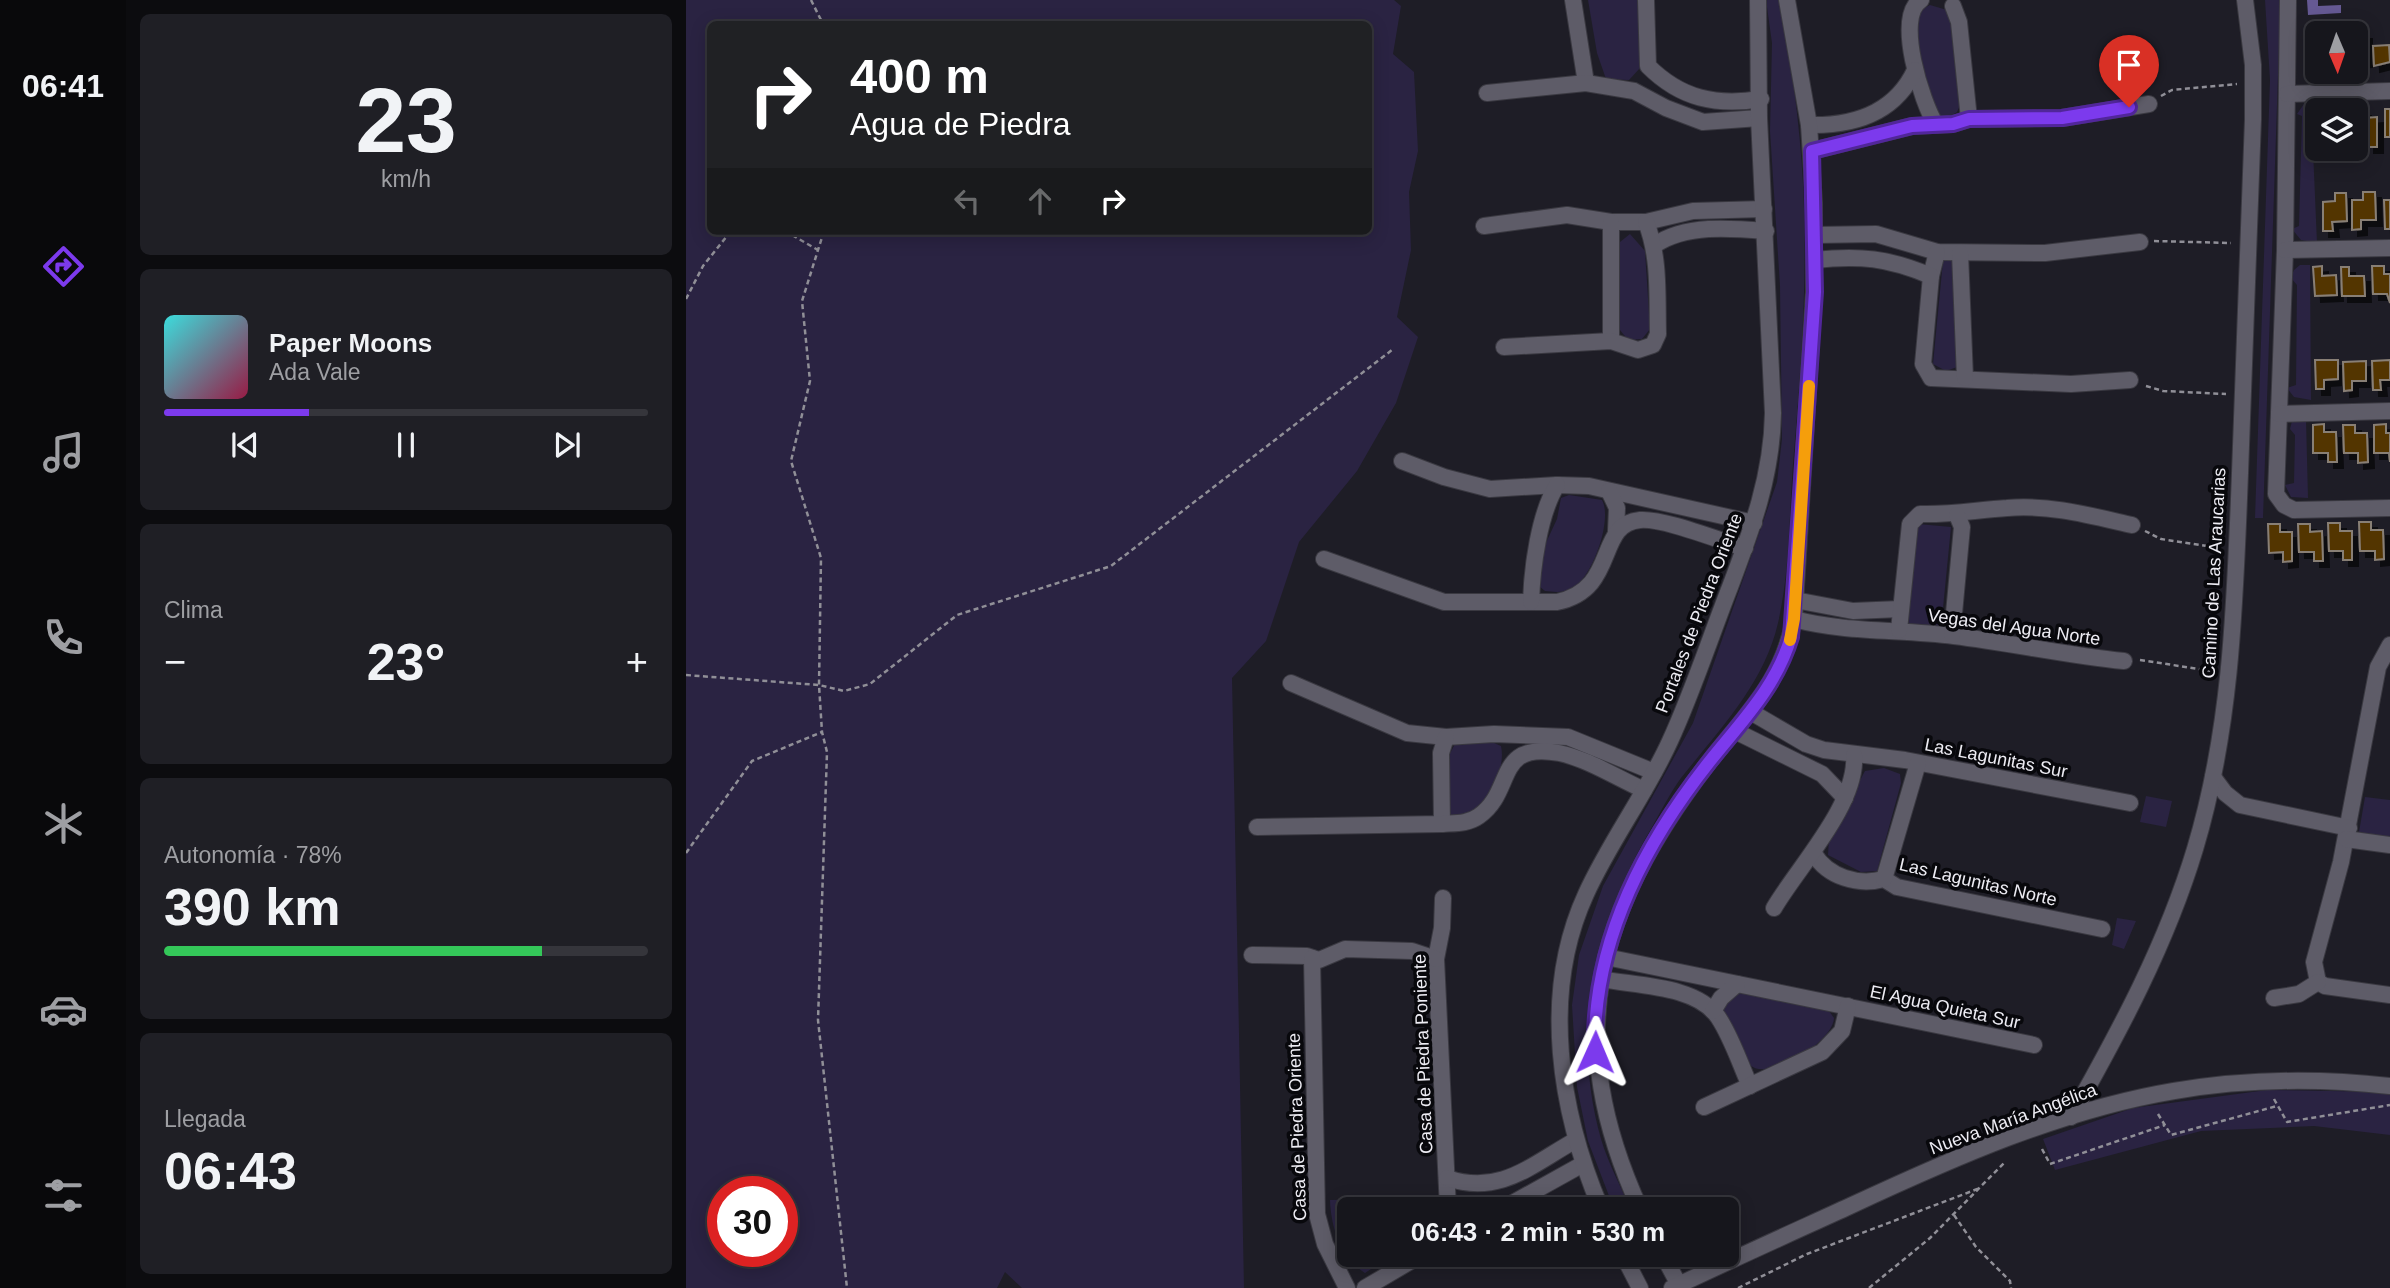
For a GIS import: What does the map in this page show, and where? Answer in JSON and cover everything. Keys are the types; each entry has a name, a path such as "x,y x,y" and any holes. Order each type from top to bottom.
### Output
{"street":[{"path":"1573,0 1586,83"},
{"path":"1634,91 1648,66 1646,0"},
{"name":"Portales de Piedra Oriente","path":"1596,1197 1576,1140 1564,1082 1561,1049 1565,968 1585,895 1671,741 1745,548 1768,476 1772,439 1766,231 1759,118 1761,99 1758,0"},
{"path":"1635,1197 1616,1149 1598,1074 1594,1031 1606,957 1634,879 1660,832 1778,672 1794,619 1814,235 1812,151 1787,0"},
{"name":"Camino de Las Araucarias","path":"2071,1117 2121,1027 2154,960 2186,875 2204,817 2224,713 2234,617 2253,119 2252,55 2245,0"},
{"path":"2288,0 2285,250 2276,494 2284,505 2304,511 2390,508"},
{"path":"1952,2 1959,22 1969,119"},
{"path":"1917,4 1909,24 1915,70 1924,103 1936,125"},
{"path":"1648,66 1669,84 1693,97 1720,103 1761,99"},
{"path":"1809,125 1833,124 1878,112 1899,98 1915,70"},
{"path":"1487,93 1586,83 1634,91 1666,108 1703,122 1759,118"},
{"path":"2287,94 2390,91"},
{"path":"1812,151 1891,129 1969,119 2062,118 2149,104"},
{"path":"1484,226 1567,215 1611,222 1646,222 1693,211 1765,209"},
{"path":"1611,222 1611,341"},
{"path":"1504,347 1611,341 1637,350 1646,349 1657,340 1655,245 1646,222"},
{"path":"1655,245 1669,236 1687,232 1766,231"},
{"path":"1814,235 1877,234 1937,252 1960,253 2045,253 2140,242"},
{"path":"2285,250 2390,248"},
{"path":"1937,252 1931,276 1923,364 1926,372 1940,380 1965,378 2071,384 2130,380"},
{"path":"1960,253 1965,378"},
{"path":"1814,260 1847,257 1887,260 1931,276"},
{"path":"2279,414 2390,411"},
{"path":"1402,461 1444,477 1490,489 1557,485 1609,491 1754,523"},
{"path":"1531,602 1532,574 1548,500 1557,485"},
{"path":"1324,559 1444,602 1557,602 1582,593 1597,577 1616,531 1617,508 1609,491"},
{"path":"1899,630 1910,524 1920,514 1957,515 2009,507 2048,509 2132,525"},
{"path":"1952,635 1962,527 1957,515"},
{"path":"1616,531 1630,522 1650,521 1745,548"},
{"path":"1796,600 1853,611 1900,609"},
{"name":"Vegas del Agua Norte","path":"1794,619 1852,629 1952,635 2039,651 2124,661"},
{"path":"2318,982 2314,961 2348,833 2378,667 2390,645"},
{"path":"1291,683 1406,733 1446,737 1494,734 1568,737 1654,772"},
{"name":"Las Lagunitas Sur","path":"1751,712 1806,744 1854,755 1919,763 2130,803"},
{"path":"1735,731 1822,774 1845,798"},
{"path":"1494,734 1502,738 1507,745 1510,762"},
{"path":"1442,824 1441,753 1446,737"},
{"path":"1257,827 1442,824 1472,820 1481,815 1495,797 1510,762 1519,755 1532,752 1561,753 1644,790"},
{"path":"1774,908 1795,872 1814,854 1845,798 1854,778 1854,755"},
{"path":"1884,879 1919,763"},
{"path":"2213,776 2224,792 2239,805 2390,845"},
{"path":"2204,817 2239,805"},
{"name":"Las Lagunitas Norte","path":"1814,854 1820,864 1851,881 1871,882 1884,879 1897,887 2102,929"},
{"name":"Casa de Piedra Poniente","path":"1443,898 1443,928 1436,959 1448,1197"},
{"path":"1252,955 1320,960 1345,949 1412,951 1436,959"},
{"name":"El Agua Quieta Sur","path":"1606,957 2035,1045"},
{"name":"Casa de Piedra Oriente","path":"1312,958 1317,1214 1328,1252 1347,1288"},
{"path":"1601,979 1689,996 1713,1011 1751,1086"},
{"path":"2318,982 2334,990 2390,995"},
{"path":"2274,998 2299,994 2318,982"},
{"path":"1713,1011 1727,992 1737,984"},
{"path":"1704,1107 1831,1046 1842,1031 1848,1006"},
{"name":"Nueva María Angélica","path":"1676,1286 1937,1166 2071,1117 2148,1096 2232,1084 2321,1081 2390,1086"},
{"path":"1447,1178 1467,1185 1488,1185 1508,1179 1576,1140"},
{"path":"1524,1197 1583,1164"},
{"path":"1365,1288 1401,1267"},
{"path":"1629,1267 1640,1288"},
{"path":"1668,1267 1676,1286"}],"path":[{"path":"811,0 822,21"},
{"path":"2149,104 2172,90 2240,83"},
{"path":"686,299 703,266 728,235"},
{"path":"792,235 818,250"},
{"path":"823,235 802,301 810,381 791,460 821,558 819,685 822,732 827,752 818,1020 847,1288"},
{"path":"2140,242 2234,243"},
{"path":"686,675 819,685 844,691 870,684 957,615 1111,566 1392,350"},
{"path":"2130,380 2163,391 2229,394"},
{"path":"2132,525 2161,539 2224,549"},
{"path":"2124,661 2151,660 2216,671"},
{"path":"686,853 752,761 822,732"},
{"path":"2274,1100 2287,1122 2390,1105"},
{"path":"2158,1114 2171,1135 2277,1106"},
{"path":"2042,1149 2050,1164 2165,1125"},
{"path":"1869,1288 1954,1214 2004,1163"},
{"path":"1738,1288 1807,1254 1980,1188"},
{"path":"1954,1214 1976,1247 2010,1281 2011,1288"}],"shaded area":[{"path":"686,0 1394,0 1401,6 1393,54 1414,72 1418,151 1409,192 1411,250 1397,317 1418,337 1396,403 1357,471 1299,542 1266,641 1232,678 1244,1288 1022,1288 1005,1272 997,1288 686,1288"},
{"path":"1588,0 1639,0 1640,68 1629,80 1606,79 1597,53"},
{"path":"1766,0 1783,0 1800,138 1805,254 1799,394 1785,584 1778,623 1762,666 1725,724 1669,796 1632,863 1603,939 1589,1017 1588,1058 1592,1098 1601,1139 1625,1197 1609,1197 1588,1141 1577,1087 1572,1005 1579,955 1603,886 1693,723 1777,482 1782,439 1780,286 1770,131 1772,43"},
{"path":"2265,0 2279,0 2279,46 2263,518 2255,518 2270,80"},
{"path":"2307,0 2318,0 2318,6 2341,5 2341,13 2308,15"},
{"path":"1930,5 1947,10 1952,17 1961,103 1957,112 1947,118 1936,115 1918,50 1918,11"},
{"path":"2304,104 2305,161 2313,161 2317,243 2301,240 2292,229 2299,226 2302,116 2297,114"},
{"path":"1630,234 1645,251 1650,329 1642,339 1628,340 1620,330 1620,242"},
{"path":"1943,261 1954,261 1957,367 1946,371 1933,364"},
{"path":"2300,265 2310,265 2311,400 2294,397 2287,388 2296,385 2297,285 2291,278"},
{"path":"2306,419 2308,498 2291,497 2285,485 2294,483 2295,435 2290,429 2292,421"},
{"path":"1569,495 1602,500 1605,509 1603,534 1593,561 1579,583 1566,591 1545,591 1539,586 1544,547 1557,519 1561,498"},
{"path":"1918,524 1951,527 1941,628 1908,625"},
{"path":"1487,740 1501,746 1502,755 1498,775 1489,796 1475,811 1466,815 1449,815 1447,759 1455,744"},
{"path":"1884,768 1900,774 1901,783 1877,871 1861,872 1828,855 1829,838 1865,771"},
{"path":"2146,796 2172,801 2166,827 2140,822"},
{"path":"2365,797 2390,800 2390,838 2359,832"},
{"path":"2117,918 2136,921 2124,949 2112,945"},
{"path":"1737,992 1829,1011 1834,1018 1831,1028 1823,1038 1798,1057 1784,1064 1758,1069 1750,1065 1723,1011 1723,1006"},
{"path":"2267,1090 2390,1092 2390,1135 2314,1126 2201,1131 2055,1170 2043,1139 2133,1108"},
{"path":"1330,1200 1337,1200 1337,1238 1332,1221"},
{"path":"1357,1267 1374,1267 1365,1273"}],"building":[{"path":"2389,45 2390,62 2374,66 2373,46"},
{"path":"2385,109 2390,109 2390,137 2385,137"},
{"path":"2377,117 2377,147 2368,147 2368,118"},
{"path":"2363,192 2375,192 2376,220 2361,220 2361,229 2352,230 2352,200 2363,200"},
{"path":"2335,193 2346,193 2347,221 2332,222 2333,231 2323,231 2323,202 2335,201"},
{"path":"2384,200 2390,200 2390,229 2385,229"},
{"path":"2322,266 2322,276 2336,275 2337,295 2315,296 2313,267"},
{"path":"2372,266 2384,266 2384,274 2390,274 2390,303 2387,294 2373,294"},
{"path":"2341,267 2349,267 2349,276 2364,276 2365,296 2342,296"},
{"path":"2315,360 2338,360 2338,379 2324,380 2324,389 2316,389"},
{"path":"2390,360 2390,380 2380,380 2381,390 2373,390 2372,361"},
{"path":"2366,361 2366,381 2352,381 2352,390 2344,391 2343,362"},
{"path":"2324,424 2324,432 2336,432 2337,462 2328,462 2328,453 2313,453 2313,425"},
{"path":"2386,424 2386,433 2390,433 2390,462 2389,453 2374,453 2374,425"},
{"path":"2343,425 2355,425 2355,433 2367,433 2368,462 2358,463 2358,453 2344,453"},
{"path":"2359,522 2371,522 2371,530 2383,530 2384,559 2375,560 2375,551 2360,551"},
{"path":"2328,523 2340,523 2340,531 2352,531 2352,560 2343,560 2343,551 2329,551"},
{"path":"2268,524 2280,524 2280,532 2292,532 2292,561 2283,562 2283,552 2269,553"},
{"path":"2298,524 2310,524 2310,532 2322,531 2323,561 2314,561 2314,552 2299,552"}],"slow traffic":[{"path":"1790,640 1794,619 1799,508 1809,386"}],"route":[{"path":"1595,1052 1596,1012 1606,957 1634,879 1675,808 1770,686 1791,637 1796,600 1799,508 1815,292 1812,151 1839,146 1891,129 1912,126 1953,124 1969,119 2077,117 2129,107"}]}
